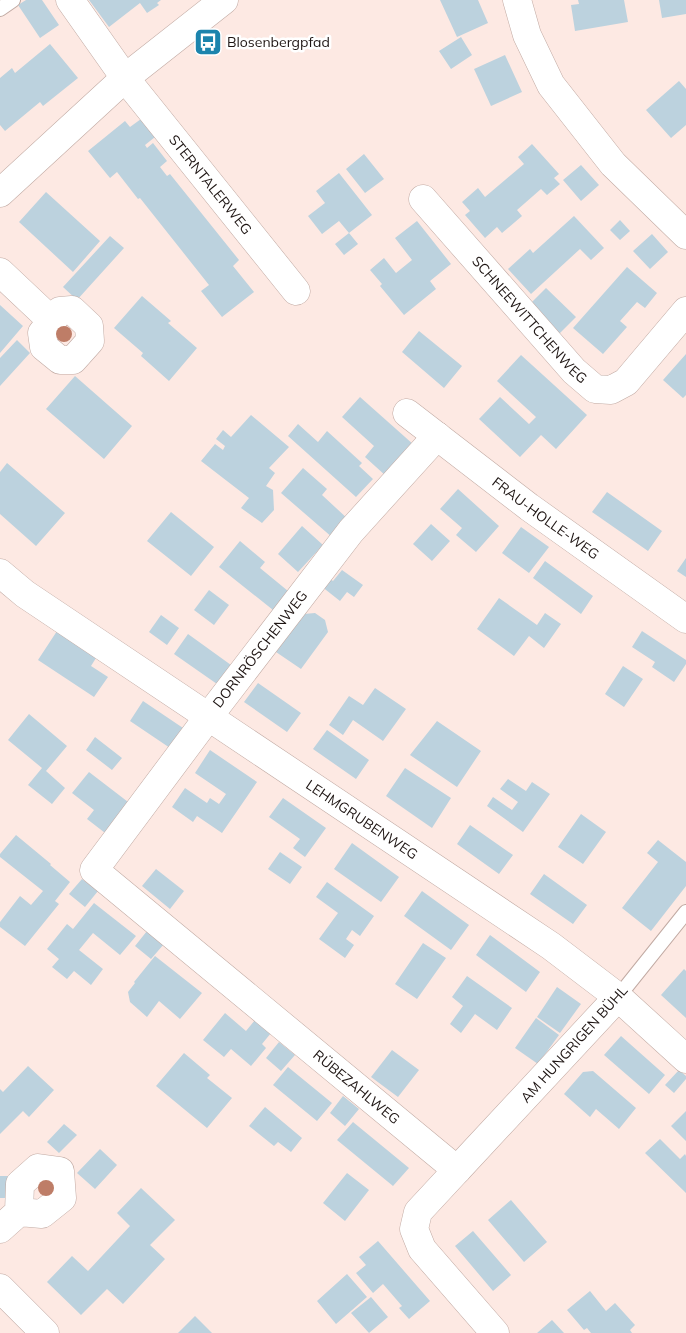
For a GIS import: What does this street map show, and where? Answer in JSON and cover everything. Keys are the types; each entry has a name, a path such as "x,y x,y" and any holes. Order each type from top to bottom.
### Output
{"street":[{"name":"STERNTALERWEG","path":"70,0 125,78 296,291"},
{"path":"0,194 125,78 224,0"},
{"path":"517,0 527,35 551,85 613,164 686,235"},
{"name":"SCHNEEWITTCHENWEG","path":"423,199 574,371 594,389 611,390 626,382 686,311"},
{"path":"0,272 52,321"},
{"name":"FRAU-HOLLE-WEG","path":"407,413 530,507 686,620"},
{"name":"DORNRÖSCHENWEG","path":"94,870 351,531 438,436"},
{"name":"LEHMGRUBENWEG","path":"0,573 25,594 551,946 618,997 686,1059"},
{"name":"RÜBEZAHLWEG","path":"94,870 457,1170"},
{"name":"AM HUNGRIGEN BÜHL","path":"457,1170 618,997"},
{"path":"457,1170 418,1212 414,1229 422,1249 496,1333"},
{"path":"0,1288 45,1333"}],"lane":[{"path":"0,9 13,0"},
{"name":"AM HUNGRIGEN BÜHL","path":"618,997 686,912"}],"building":[{"path":"26,0 42,0 59,25 40,38 18,5"},
{"path":"89,0 161,0 157,3 159,5 147,13 140,3 109,27"},
{"path":"440,0 478,0 488,23 457,37"},
{"path":"578,0 624,0 628,22 575,31 571,5 579,4"},
{"path":"659,0 686,0 686,14 662,18"},
{"path":"461,37 472,55 451,69 439,51"},
{"path":"50,44 78,78 43,106 40,102 5,131 0,125 0,78 12,68 15,73"},
{"path":"505,55 522,92 491,106 474,69"},
{"path":"679,81 686,89 686,125 671,138 646,110"},
{"path":"141,119 155,137 145,145 147,148 153,143 167,161 160,167 167,176 170,174 239,260 233,266 254,292 222,317 201,291 209,285 140,198 138,199 117,172 110,178 88,151 125,121 130,127"},
{"path":"532,144 559,174 554,178 560,184 547,195 541,189 517,210 522,216 502,233 497,227 485,238 465,215 470,211 462,202 478,188 485,197 524,164 518,157"},
{"path":"364,154 384,179 365,193 346,169"},
{"path":"581,165 599,185 581,201 563,180"},
{"path":"339,173 372,215 349,233 339,221 322,234 308,216 325,203 316,191"},
{"path":"46,192 100,241 73,272 19,222"},
{"path":"574,216 604,248 591,260 580,249 531,294 508,269 530,249 533,253"},
{"path":"620,220 630,231 620,240 610,230"},
{"path":"417,221 451,264 430,281 436,289 404,315 380,286 382,284 370,270 384,258 396,273 412,260 395,238"},
{"path":"349,233 358,244 344,255 335,244"},
{"path":"652,234 668,252 650,269 633,251"},
{"path":"110,236 124,248 77,300 63,287"},
{"path":"627,267 657,293 645,308 637,302 620,321 627,327 603,354 573,328"},
{"path":"546,288 576,317 559,334 530,304"},
{"path":"142,296 171,321 168,323 197,348 169,381 141,356 143,353 114,328"},
{"path":"0,305 23,326 0,353"},
{"path":"419,331 462,366 444,388 402,352"},
{"path":"17,340 30,353 0,386 0,358"},
{"path":"686,354 686,395 683,398 663,380"},
{"path":"521,355 587,415 556,449 541,435 520,457 479,419 500,397 529,424 536,417 497,381"},
{"path":"75,376 132,426 104,459 46,409"},
{"path":"360,397 414,445 386,476 365,457 374,446 342,417"},
{"path":"251,415 289,447 269,468 275,473 266,486 273,490 274,510 262,523 241,508 249,498 201,461 215,444 223,450 225,446 216,439 223,430 231,437"},
{"path":"298,424 318,442 327,431 362,463 359,466 373,479 356,497 288,436"},
{"path":"7,463 65,513 36,546 0,514 0,472"},
{"path":"303,468 327,489 322,495 349,520 333,538 281,493"},
{"path":"458,489 499,526 476,552 456,535 462,528 440,509"},
{"path":"607,492 662,531 648,551 592,512"},
{"path":"171,512 214,547 191,576 147,541"},
{"path":"431,524 450,541 432,561 413,544"},
{"path":"302,526 323,545 298,572 278,554"},
{"path":"521,527 549,547 529,573 502,553"},
{"path":"240,541 265,562 260,568 288,591 273,610 219,567"},
{"path":"686,558 686,577 677,571"},
{"path":"545,561 593,596 581,614 533,578"},
{"path":"342,570 363,585 354,597 347,592 340,601 321,586 327,577 333,581"},
{"path":"209,590 229,605 214,625 194,610"},
{"path":"499,598 537,625 545,613 561,624 544,648 529,636 514,656 477,629"},
{"path":"315,613 325,620 328,632 301,669 276,652 304,614"},
{"path":"161,615 179,628 167,645 149,632"},
{"path":"57,631 96,658 91,666 108,677 94,697 38,660"},
{"path":"642,631 686,660 686,664 674,682 652,667 655,662 632,647"},
{"path":"188,634 231,665 217,684 174,654"},
{"path":"623,666 643,679 624,707 605,694"},
{"path":"258,683 301,713 287,732 244,702"},
{"path":"375,688 406,709 383,741 353,720 343,735 329,725 349,696 363,705"},
{"path":"143,701 186,730 173,750 130,721"},
{"path":"29,714 67,746 46,771 65,788 52,804 28,785 42,768 8,740"},
{"path":"437,721 481,751 457,787 410,755"},
{"path":"327,730 369,760 356,779 313,749"},
{"path":"95,737 122,758 112,770 86,750"},
{"path":"210,750 257,782 222,833 197,816 193,822 172,807 185,788 207,803 210,798 219,804 226,794 195,773"},
{"path":"405,768 451,798 432,828 386,796"},
{"path":"89,772 132,805 109,836 87,819 94,810 72,793"},
{"path":"508,779 526,791 532,782 550,794 523,832 487,806 493,797 512,810 518,802 500,789"},
{"path":"283,798 326,828 305,857 293,848 300,839 269,817"},
{"path":"581,814 606,832 583,864 558,847"},
{"path":"470,825 513,855 499,874 457,844"},
{"path":"16,835 70,882 55,901 59,904 25,946 0,927 0,922 20,896 31,905 43,891 0,857 0,854"},
{"path":"658,840 686,862 686,886 651,931 622,908 658,862 647,853"},
{"path":"352,843 399,877 381,902 334,869"},
{"path":"280,852 302,867 290,884 268,869"},
{"path":"156,869 184,891 170,909 142,886"},
{"path":"544,874 587,905 573,924 530,894"},
{"path":"82,879 98,891 85,907 69,894"},
{"path":"327,882 374,916 360,936 352,930 346,939 354,945 345,958 319,939 338,913 316,897"},
{"path":"422,891 469,925 451,950 404,916"},
{"path":"94,903 136,936 120,955 93,933 79,950 103,969 91,985 74,971 67,979 52,967 59,959 47,949 67,924 73,929"},
{"path":"147,931 164,944 151,959 135,946"},
{"path":"490,935 540,972 526,992 476,955"},
{"path":"423,943 446,958 417,999 395,984"},
{"path":"155,956 202,993 180,1019 159,1001 147,1017 130,1002 128,992"},
{"path":"684,969 686,971 686,1018 661,995"},
{"path":"467,976 512,1008 497,1030 475,1014 461,1033 450,1024 463,1006 452,997"},
{"path":"557,987 581,1004 560,1033 537,1017"},
{"path":"225,1013 246,1031 255,1020 271,1033 262,1044 266,1048 251,1066 231,1049 224,1057 203,1040"},
{"path":"536,1018 559,1035 538,1064 515,1048"},
{"path":"621,1036 665,1075 649,1094 604,1055"},
{"path":"279,1042 295,1055 281,1071 266,1058"},
{"path":"392,1050 419,1070 398,1097 371,1077"},
{"path":"184,1053 210,1075 207,1078 232,1098 207,1128 156,1086"},
{"path":"28,1066 54,1090 29,1117 23,1111 0,1134 0,1089 3,1092"},
{"path":"288,1067 332,1103 317,1121 273,1085"},
{"path":"679,1070 686,1076 686,1079 674,1093 665,1085"},
{"path":"593,1071 636,1108 619,1129 596,1109 590,1117 564,1094 583,1072"},
{"path":"343,1096 359,1109 345,1126 330,1113"},
{"path":"265,1107 302,1138 291,1152 278,1142 274,1146 249,1126"},
{"path":"686,1111 686,1141 671,1126"},
{"path":"353,1122 409,1168 393,1186 337,1140"},
{"path":"64,1124 77,1135 59,1153 47,1142"},
{"path":"660,1139 680,1159 685,1154 686,1156 686,1193 645,1153"},
{"path":"100,1149 117,1165 95,1189 77,1173"},
{"path":"347,1173 369,1190 345,1221 323,1203"},
{"path":"0,1176 9,1176 9,1198 0,1198"},
{"path":"141,1188 175,1220 150,1245 165,1259 123,1304 107,1289 81,1315 47,1282 72,1256 88,1271 130,1226 117,1213"},
{"path":"511,1200 547,1242 524,1262 488,1220"},
{"path":"473,1231 511,1275 493,1291 455,1246"},
{"path":"378,1241 430,1301 409,1319 399,1308 402,1306 383,1284 373,1293 356,1273 366,1265 359,1257"},
{"path":"347,1274 367,1297 336,1324 317,1301"},
{"path":"590,1291 606,1311 615,1303 635,1325 630,1330 632,1333 591,1333 587,1328 584,1330 567,1310"},
{"path":"371,1297 388,1317 369,1333 351,1313"},
{"path":"195,1316 212,1333 178,1333"},
{"path":"552,1320 564,1333 537,1333"}],"place":[{"name":"Blosenbergpfad","path":"208,42"}]}
